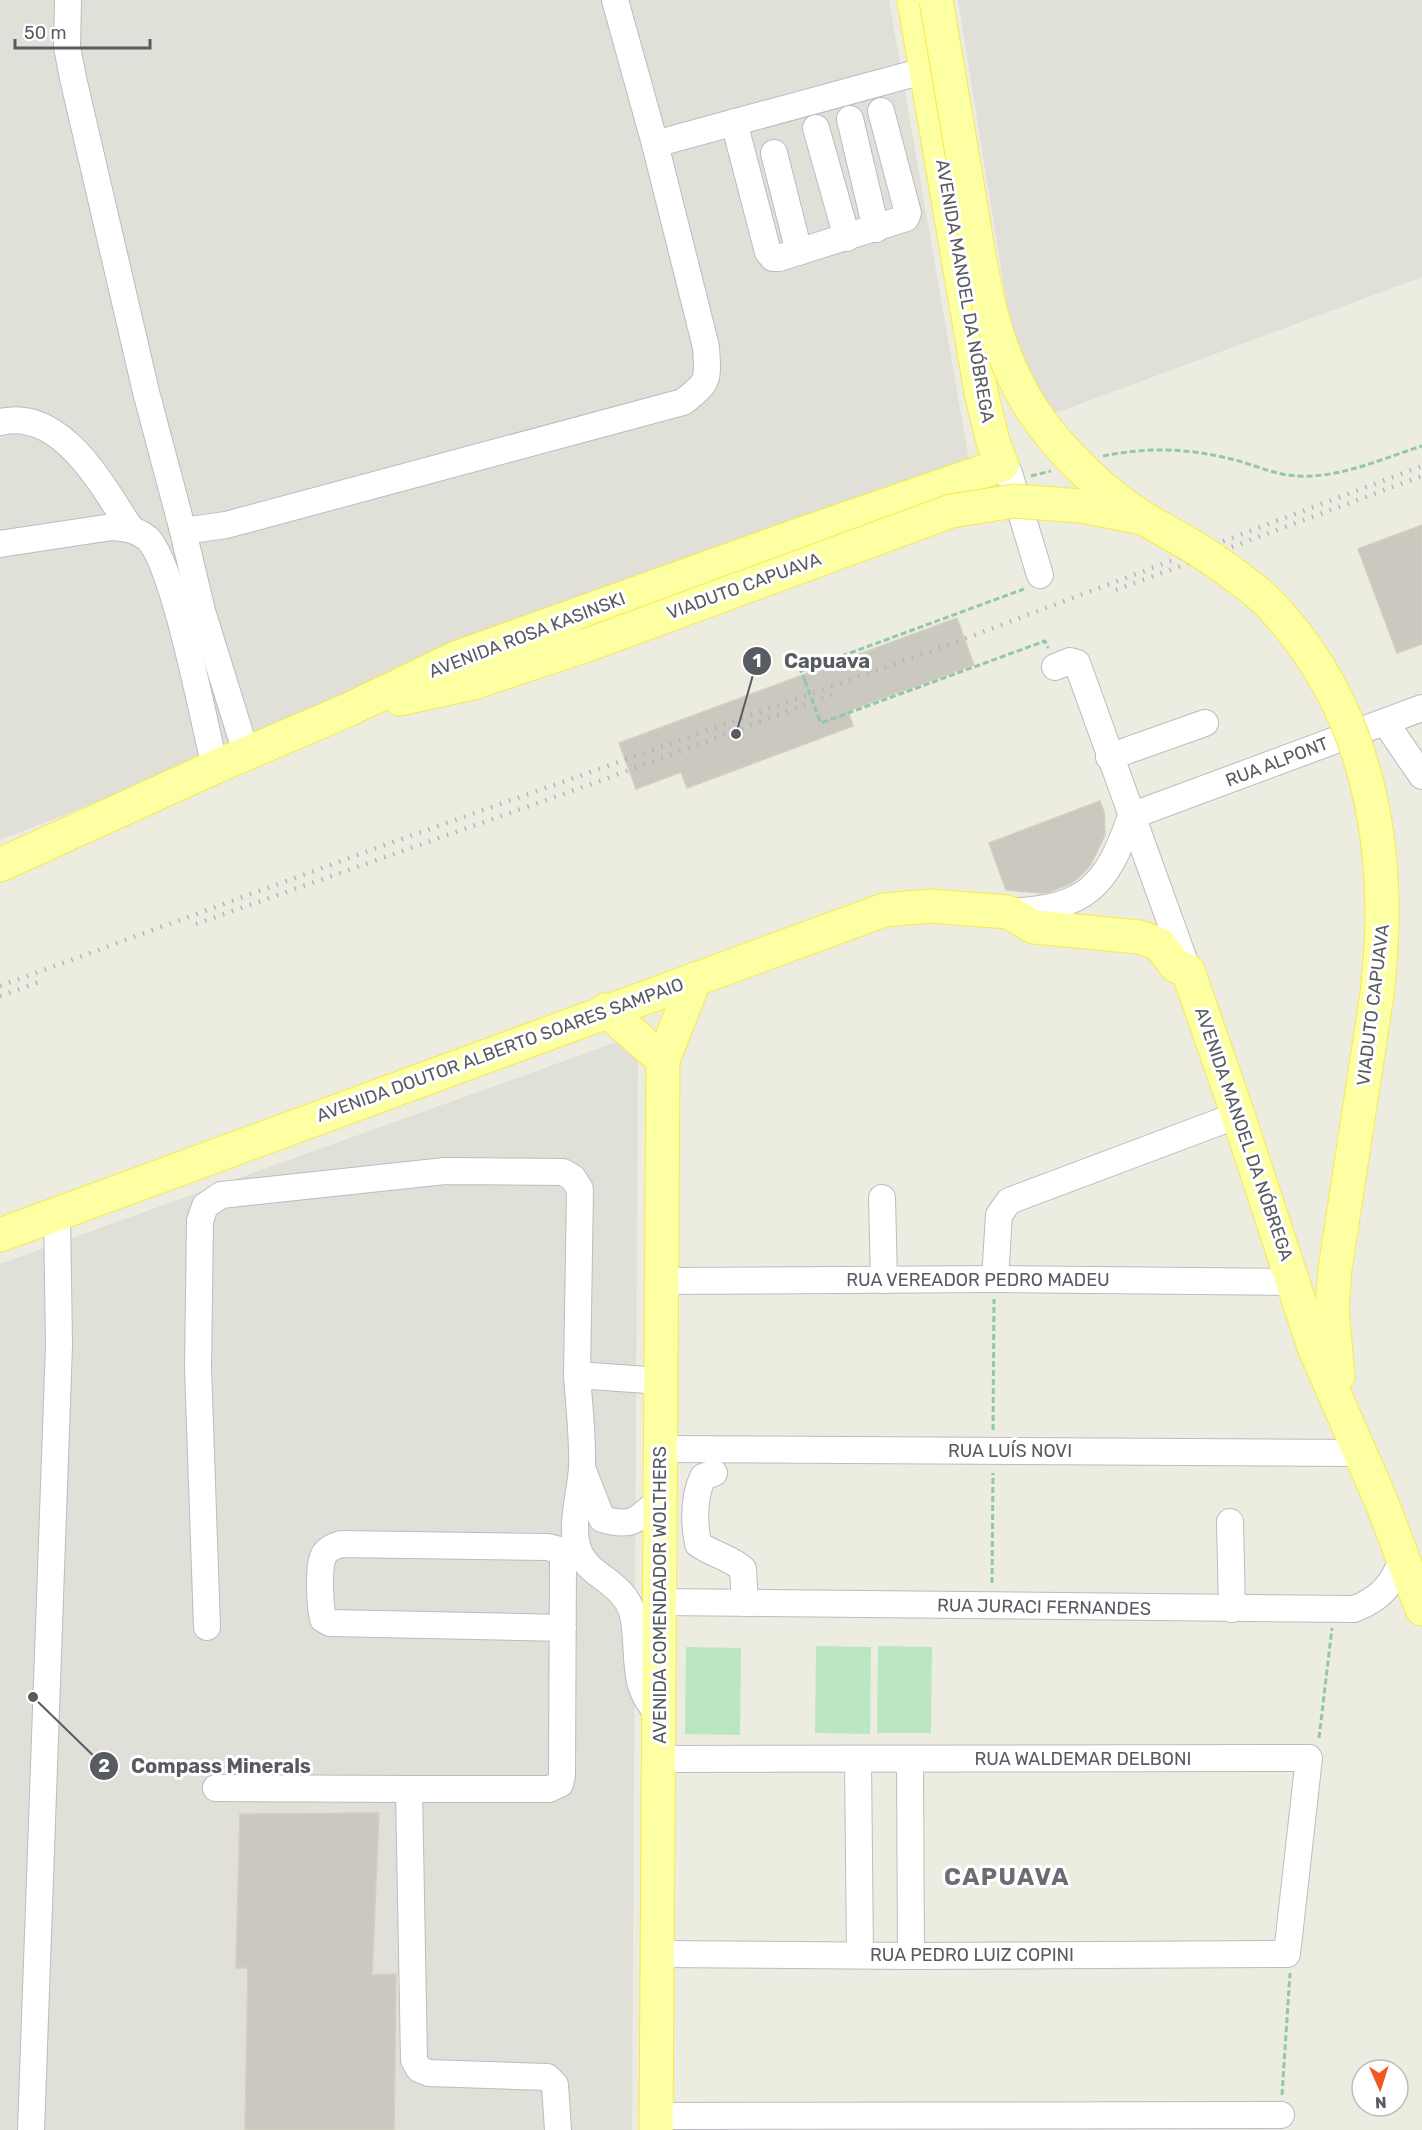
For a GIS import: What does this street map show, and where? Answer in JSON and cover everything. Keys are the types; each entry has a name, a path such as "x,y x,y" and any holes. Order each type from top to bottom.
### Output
{"main road":[{"name":"AVENIDA MANOEL DA NÓBREGA","path":"914,0 981,392 993,442 1007,474"},
{"name":"VIADUTO CAPUAVA","path":"936,0 988,312 1012,375 1047,431 1065,453 1143,518 1215,561 1277,612 1331,689 1354,738 1379,836 1384,903 1383,945 1376,1000 1335,1269 1332,1309 1340,1405"},
{"name":"AVENIDA ROSA KASINSKI","path":"0,865 246,753 348,710 456,658 799,534 1007,474"},
{"name":"VIADUTO CAPUAVA","path":"348,710 473,683 587,645 951,511 990,503 1026,501 1081,506 1143,518"},
{"name":"AVENIDA DOUTOR ALBERTO SOARES SAMPAIO","path":"0,1235 214,1154 884,910 930,906 1008,912 1034,927 1139,937 1159,944 1176,966 1188,971"},
{"name":"AVENIDA MANOEL DA NÓBREGA","path":"1188,971 1295,1282 1314,1347 1403,1556 1422,1609"},
{"name":"AVENIDA COMENDADOR WOLTHERS","path":"657,2123 663,1060 695,979"},
{"path":"606,1010 663,1060"}],"street":[{"path":"68,0 67,47 73,78 146,392 202,611 246,753"},
{"path":"183,531 226,525 683,402 699,390 708,378 706,346 655,144 615,0"},
{"path":"655,144 927,70"},
{"path":"734,122 768,252 773,258 779,258 901,222 908,213 881,111"},
{"path":"850,119 876,230"},
{"path":"816,128 847,238"},
{"path":"774,153 799,252"},
{"path":"0,422 32,423 62,437 88,462 131,529"},
{"name":"AVENIDA MANOEL DA NÓBREGA","path":"1007,474 1036,581"},
{"path":"0,544 112,527 131,529 147,538 165,568 215,767"},
{"name":"AVENIDA MANOEL DA NÓBREGA","path":"1063,664 1077,663 1188,971"},
{"name":"RUA ALPONT","path":"1131,816 1422,708"},
{"path":"1385,722 1422,776"},
{"path":"1109,757 1205,723"},
{"name":"AVENIDA DOUTOR ALBERTO SOARES SAMPAIO","path":"1008,912 1048,910 1077,899 1097,883 1113,863 1131,816"},
{"path":"995,1279 999,1215 1009,1201 1238,1115"},
{"path":"214,1154 221,1195"},
{"path":"207,1627 198,1368 200,1221 205,1206 221,1195 445,1171 562,1172 573,1178 579,1189 577,1375 582,1467 575,1538 580,1554 588,1565 617,1586 633,1614 637,1677 649,1705 659,1714"},
{"path":"882,1198 884,1280"},
{"path":"31,2130 59,1356 57,1214"},
{"name":"RUA VEREADOR PEDRO MADEU","path":"661,1281 995,1279 1295,1282"},
{"path":"577,1375 661,1382"},
{"name":"RUA LUÍS NOVI","path":"660,1449 1360,1453"},
{"path":"582,1467 602,1519 621,1525 638,1520 660,1499"},
{"path":"714,1473 702,1477 698,1486 694,1523 698,1544 712,1553 737,1563 743,1569 745,1603"},
{"path":"1230,1522 1232,1609"},
{"path":"216,1788 549,1789 560,1784 563,1628 563,1558 560,1550 546,1547 341,1544 331,1547 323,1557 321,1609 322,1619 330,1623 563,1628"},
{"name":"RUA JURACI FERNANDES","path":"659,1602 1354,1609 1382,1594 1396,1577 1403,1556"},
{"path":"1287,1954 1310,1758"},
{"name":"RUA WALDEMAR DELBONI","path":"659,1760 1310,1758"},
{"path":"858,1759 860,1954"},
{"path":"910,1759 911,1956"},
{"path":"409,1789 414,2060 419,2069 429,2073 547,2077 555,2085 558,2130"},
{"name":"RUA PEDRO LUIZ COPINI","path":"657,1954 911,1956 1287,1954"},
{"path":"657,2123 1281,2115"}],"path":[{"path":"1101,456 1163,448 1187,450 1233,459 1276,473 1311,477 1340,474 1422,446"},
{"path":"1007,474 1059,468"},
{"path":"1036,581 801,671 821,723 1045,641 1063,664"},
{"path":"1310,1758 1317,1749 1334,1610"},
{"path":"1281,2115 1291,1962 1287,1954"}],"shaded area":[{"path":"0,0 889,0 969,460 0,840"},
{"path":"958,0 1422,0 1422,277 1026,424"},
{"path":"614,1043 638,1052 632,2130 0,2130 0,1264"}],"green space":[{"path":"816,1646 871,1647 870,1734 815,1733"},
{"path":"878,1646 932,1647 931,1733 877,1733"},
{"path":"686,1647 741,1648 740,1735 685,1734"}],"building":[{"path":"1422,525 1422,644 1397,653 1358,549"},
{"path":"957,618 974,665 848,711 853,726 687,788 681,772 636,789 619,743"},
{"path":"1100,801 1104,812 1105,835 1091,864 1083,874 1070,884 1049,892 1006,890 989,843"},
{"path":"379,1813 372,1975 396,1974 394,2130 245,2130 248,1968 236,1968 240,1814"}],"railway":[{"path":"0,986 382,846 948,645 1422,466"},
{"path":"1116,590 1422,476"},
{"path":"196,924 600,781 834,694"},
{"path":"0,996 39,982"}],"place":[{"name":"Capuava","path":"736,734"},
{"name":"Compass Minerals","path":"33,1697"}],"district":[{"name":"CAPUAVA","path":"1007,1877"}]}
